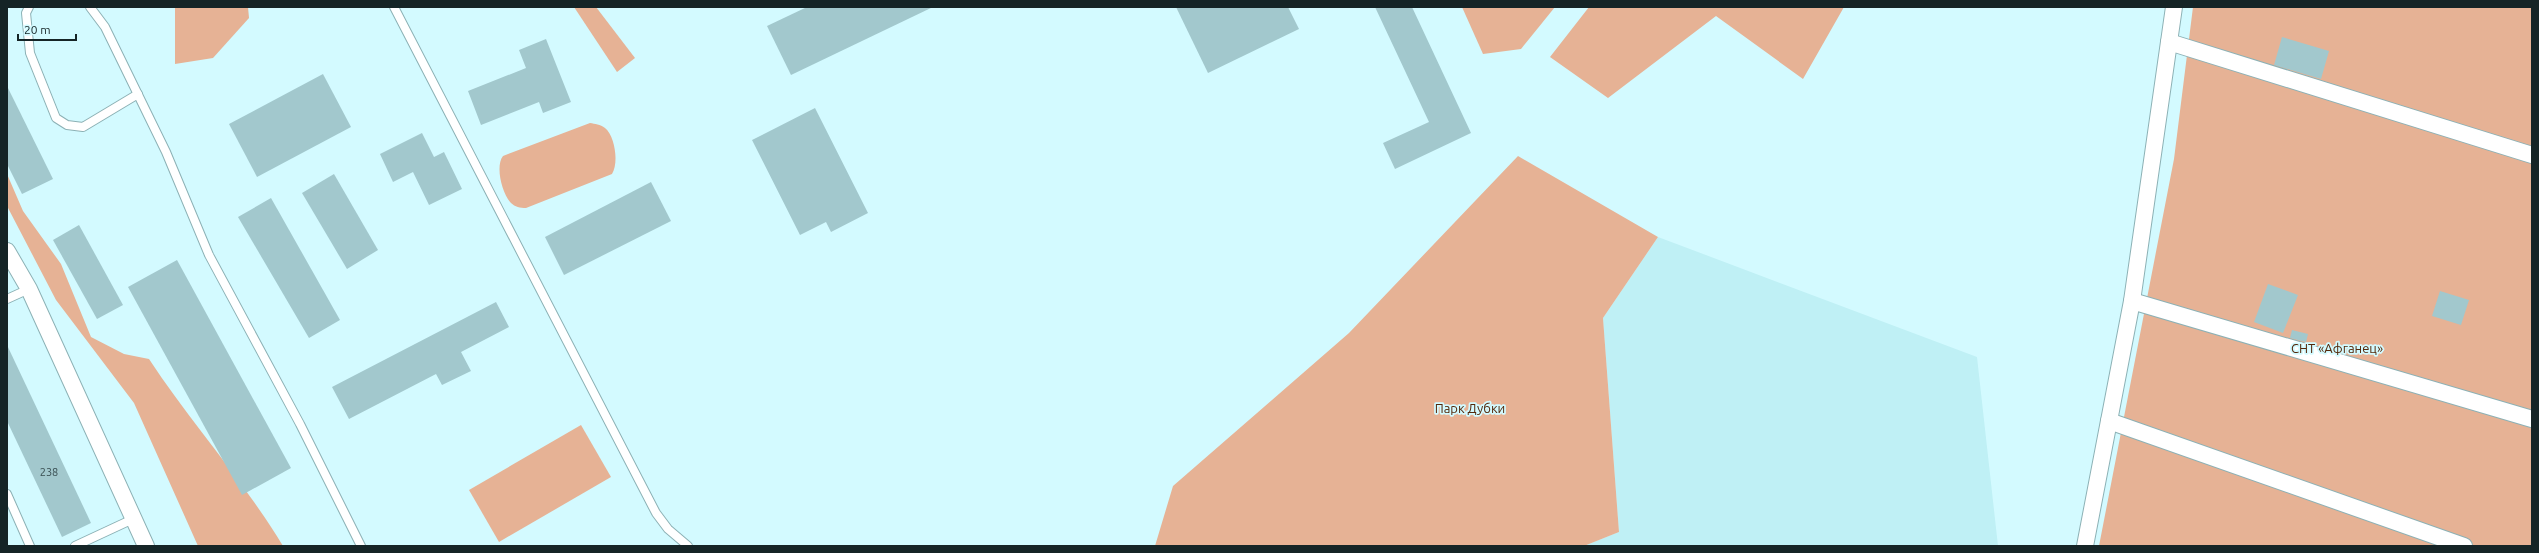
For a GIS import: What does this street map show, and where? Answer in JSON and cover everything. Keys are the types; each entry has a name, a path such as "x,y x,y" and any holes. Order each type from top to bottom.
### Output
{"street":[{"path":"2084,546 2132,301 2174,7"},
{"path":"2169,42 2532,155"},
{"path":"7,251 29,290 146,546"},
{"path":"2132,301 2532,419"},
{"path":"2109,421 2464,546"}],"lane":[{"path":"29,7 26,13 30,53 56,118 67,125 83,127 138,94"},
{"path":"90,7 105,27 166,152 209,255 300,424 361,546"},
{"path":"394,7 656,513 668,529 688,546"},
{"path":"7,299 29,290"},
{"path":"7,494 30,546"},
{"path":"75,546 133,519"}],"shaded area":[{"path":"1658,237 1977,357 1998,546 1584,546 1619,532 1603,318"}],"green space":[{"path":"175,7 248,7 249,18 213,58 175,64"},
{"path":"574,7 596,7 635,58 617,72"},
{"path":"1462,7 1555,7 1521,49 1483,54"},
{"path":"1589,7 1844,7 1803,79 1716,16 1608,98 1550,57"},
{"name":"СНТ «Афганец»","path":"2193,7 2532,7 2532,546 2099,546 2174,159"},
{"path":"590,123 598,124 605,128 611,137 615,150 615,163 612,174 526,208 518,207 511,203 502,187 500,166 503,156"},
{"name":"Парк Дубки","path":"1518,156 1658,237 1603,318 1619,532 1584,546 1155,546 1173,486 1349,333"},
{"path":"7,174 23,211 61,264 91,337 124,354 149,359 165,383 251,498 283,546 198,546 134,403 56,300 7,206"},
{"path":"581,425 611,477 499,542 469,490"}],"building":[{"path":"807,7 933,7 791,75 767,26"},
{"path":"1176,7 1288,7 1299,29 1208,73"},
{"path":"1375,7 1412,7 1471,133 1395,169 1383,143 1429,122"},
{"path":"2282,37 2329,51 2321,79 2274,65"},
{"path":"546,39 571,102 543,113 539,102 481,125 468,91 526,68 519,50"},
{"path":"323,74 351,127 257,177 229,124"},
{"path":"7,86 53,179 22,194 7,164"},
{"path":"815,108 868,213 831,232 826,222 800,235 752,140"},
{"path":"422,133 434,157 444,152 462,189 429,205 413,172 393,182 380,154"},
{"path":"334,174 378,250 347,269 302,193"},
{"path":"651,182 671,221 564,275 545,237"},
{"path":"271,198 340,320 309,338 238,217"},
{"path":"79,225 123,305 97,319 53,240"},
{"path":"177,260 291,468 242,495 128,287"},
{"path":"2268,284 2298,295 2283,333 2254,322"},
{"path":"2440,291 2469,300 2461,325 2432,316"},
{"path":"496,302 509,327 461,352 471,371 442,385 436,374 349,419 332,387"},
{"path":"2292,330 2308,334 2306,342 2290,338"},
{"path":"7,345 91,523 62,537 7,421"}]}
